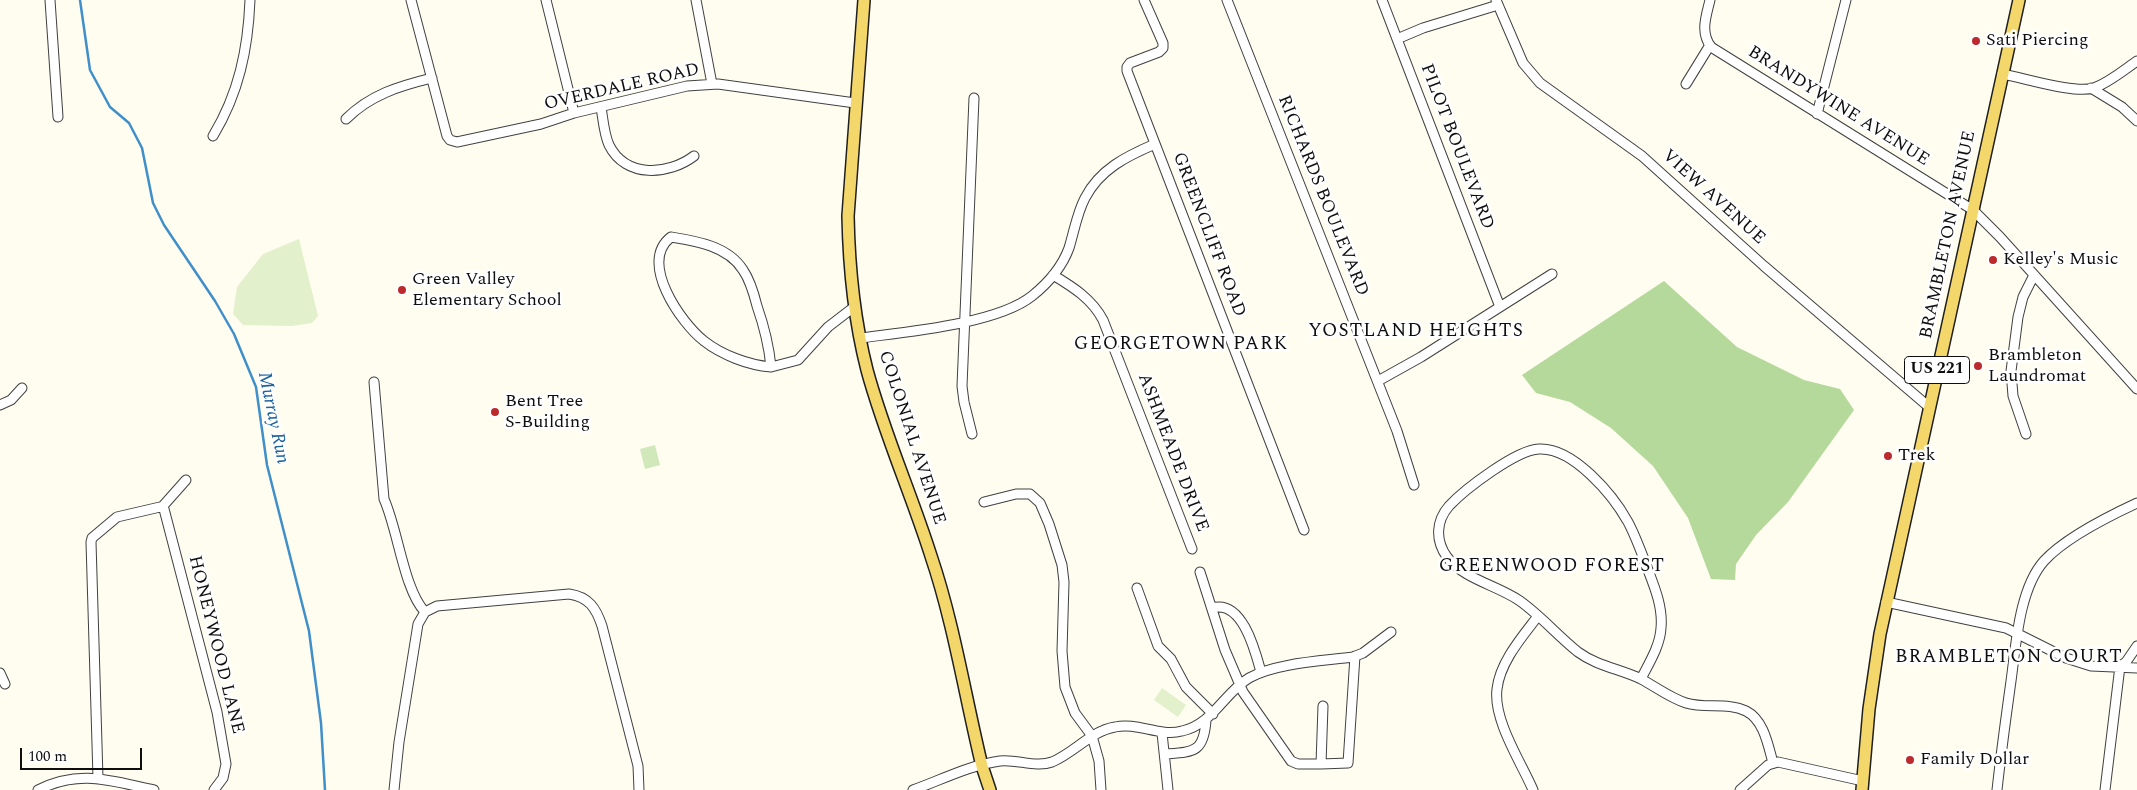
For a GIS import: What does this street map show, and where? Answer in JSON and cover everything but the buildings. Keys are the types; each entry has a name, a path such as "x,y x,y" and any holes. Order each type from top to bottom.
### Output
{"main road":[{"name":"COLONIAL AVENUE","path":"864,0 848,216 850,277 854,307 860,338 880,411 921,524 944,597 982,766 990,790"},
{"name":"BRAMBLETON AVENUE","path":"1862,786 1874,668 1886,602 2019,0"}],"street":[{"path":"50,0 58,117"},
{"path":"212,136 230,104 242,70 249,28 250,0"},
{"path":"346,119 366,102 379,95 414,82 432,78 411,0"},
{"path":"546,0 574,113"},
{"path":"696,0 712,84"},
{"name":"GREENCLIFF ROAD","path":"1144,0 1163,43 1163,48 1159,52 1130,63 1127,66 1127,71 1304,530"},
{"name":"RICHARDS BOULEVARD","path":"1227,0 1378,381 1405,454 1414,485"},
{"name":"PILOT BOULEVARD","path":"1382,0 1500,307"},
{"path":"1686,84 1710,45 1705,34 1704,24 1710,0"},
{"path":"1817,114 1846,0"},
{"path":"1397,39 1497,2"},
{"name":"VIEW AVENUE","path":"1497,2 1523,63 1540,83 1642,156 1750,253 1929,407"},
{"name":"BRANDYWINE AVENUE","path":"1710,45 1717,52 1973,210 2137,389"},
{"path":"2002,74 2078,90 2091,88 2106,82 2137,60"},
{"name":"OVERDALE ROAD","path":"432,78 446,136 450,140 457,142 541,124 574,113 687,86 712,84 855,103"},
{"path":"2091,88 2122,107 2137,121"},
{"path":"972,434 962,386 974,98"},
{"path":"601,107 609,145 614,153 626,164 646,170 666,170 681,165 694,156"},
{"path":"860,338 966,321 1006,311 1031,297 1053,275 1068,251 1084,199 1092,187 1116,163 1155,144"},
{"path":"771,367 763,323 753,292 740,266 719,249 693,240 671,238 664,243 659,258 662,281 675,309 684,322 704,341 728,356 760,366 771,367 798,360 828,326 854,307"},
{"path":"1378,381 1421,357 1552,274"},
{"name":"ASHMEADE DRIVE","path":"1053,275 1092,302 1103,320 1192,549"},
{"path":"2026,434 2013,396 2010,371 2021,304 2034,275"},
{"path":"374,382 384,499 391,514 412,594 425,612"},
{"path":"0,405 11,400 22,388"},
{"path":"1641,680 1655,652 1662,627 1656,589 1629,524 1611,497 1581,466 1557,452 1530,450 1499,466 1449,506 1442,516 1438,531 1442,549 1455,565 1514,598 1538,616 1578,652 1589,659 1641,680 1684,702 1706,707 1735,708 1746,711 1764,732 1773,763"},
{"path":"98,778 92,538 117,517 162,507 186,480"},
{"path":"984,502 1025,493 1036,498 1040,503 1057,545 1064,582 1062,651 1066,687 1075,713 1092,736 1099,760 1101,790"},
{"path":"1997,790 2018,632 2027,594 2035,573 2043,562 2066,543 2137,503"},
{"name":"HONEYWOOD LANE","path":"162,507 217,712 226,764 223,778 214,790"},
{"path":"1200,572 1225,650 1240,686 1291,761 1298,764 1348,763 1355,656"},
{"path":"1137,588 1158,646 1171,659 1186,687 1210,717"},
{"path":"394,790 399,742 418,624 425,612 437,606 569,594 589,601 598,612 638,766 639,790"},
{"path":"1886,602 1973,620 2018,632 2079,662 2107,668 2120,666 2137,668"},
{"path":"1212,608 1218,606 1228,608 1241,621 1249,636 1261,672"},
{"path":"1533,790 1498,709 1497,694 1499,679 1506,664 1538,616"},
{"path":"913,790 999,761 1047,763 1105,730 1125,726 1162,733 1182,731 1210,717 1240,686 1261,672 1355,656 1391,632"},
{"path":"2105,790 2120,666 2129,658 2137,646"},
{"path":"0,673 4,684"},
{"path":"1321,764 1323,706"},
{"path":"1165,754 1187,754 1197,748 1203,740 1210,717"},
{"path":"1162,733 1168,790"},
{"path":"1740,790 1752,778 1773,763 1778,762 1862,786"},
{"path":"38,790 60,780 75,778 98,778 154,790"}],"green space":[{"path":"299,239 318,316 312,323 292,326 243,325 233,314 237,287 263,254"},
{"path":"1664,281 1737,347 1804,380 1840,389 1854,410 1788,502 1756,535 1736,564 1735,580 1711,579 1688,518 1653,466 1611,428 1570,402 1536,393 1522,375"},
{"path":"655,445 660,465 645,469 640,449"},
{"path":"1162,688 1186,705 1178,717 1154,700"}],"waterway":[{"name":"Murray Run","path":"80,0 90,70 110,107 129,123 142,148 153,203 164,225 215,301 234,334 256,387 267,465 309,631 321,723 325,790"}],"place":[{"name":"Sati Piercing","path":"1976,41"},
{"name":"Kelley's Music","path":"1993,260"},
{"name":"Green Valley Elementary School","path":"402,290"},
{"name":"Brambleton Laundromat","path":"1978,366"},
{"name":"Bent Tree S-Building","path":"495,412"},
{"name":"Trek","path":"1888,456"},
{"name":"Family Dollar","path":"1910,760"}],"district":[{"name":"YOSTLAND HEIGHTS","path":"1416,332"},
{"name":"GEORGETOWN PARK","path":"1181,345"},
{"name":"GREENWOOD FOREST","path":"1552,567"},
{"name":"BRAMBLETON COURT","path":"2009,658"}]}
